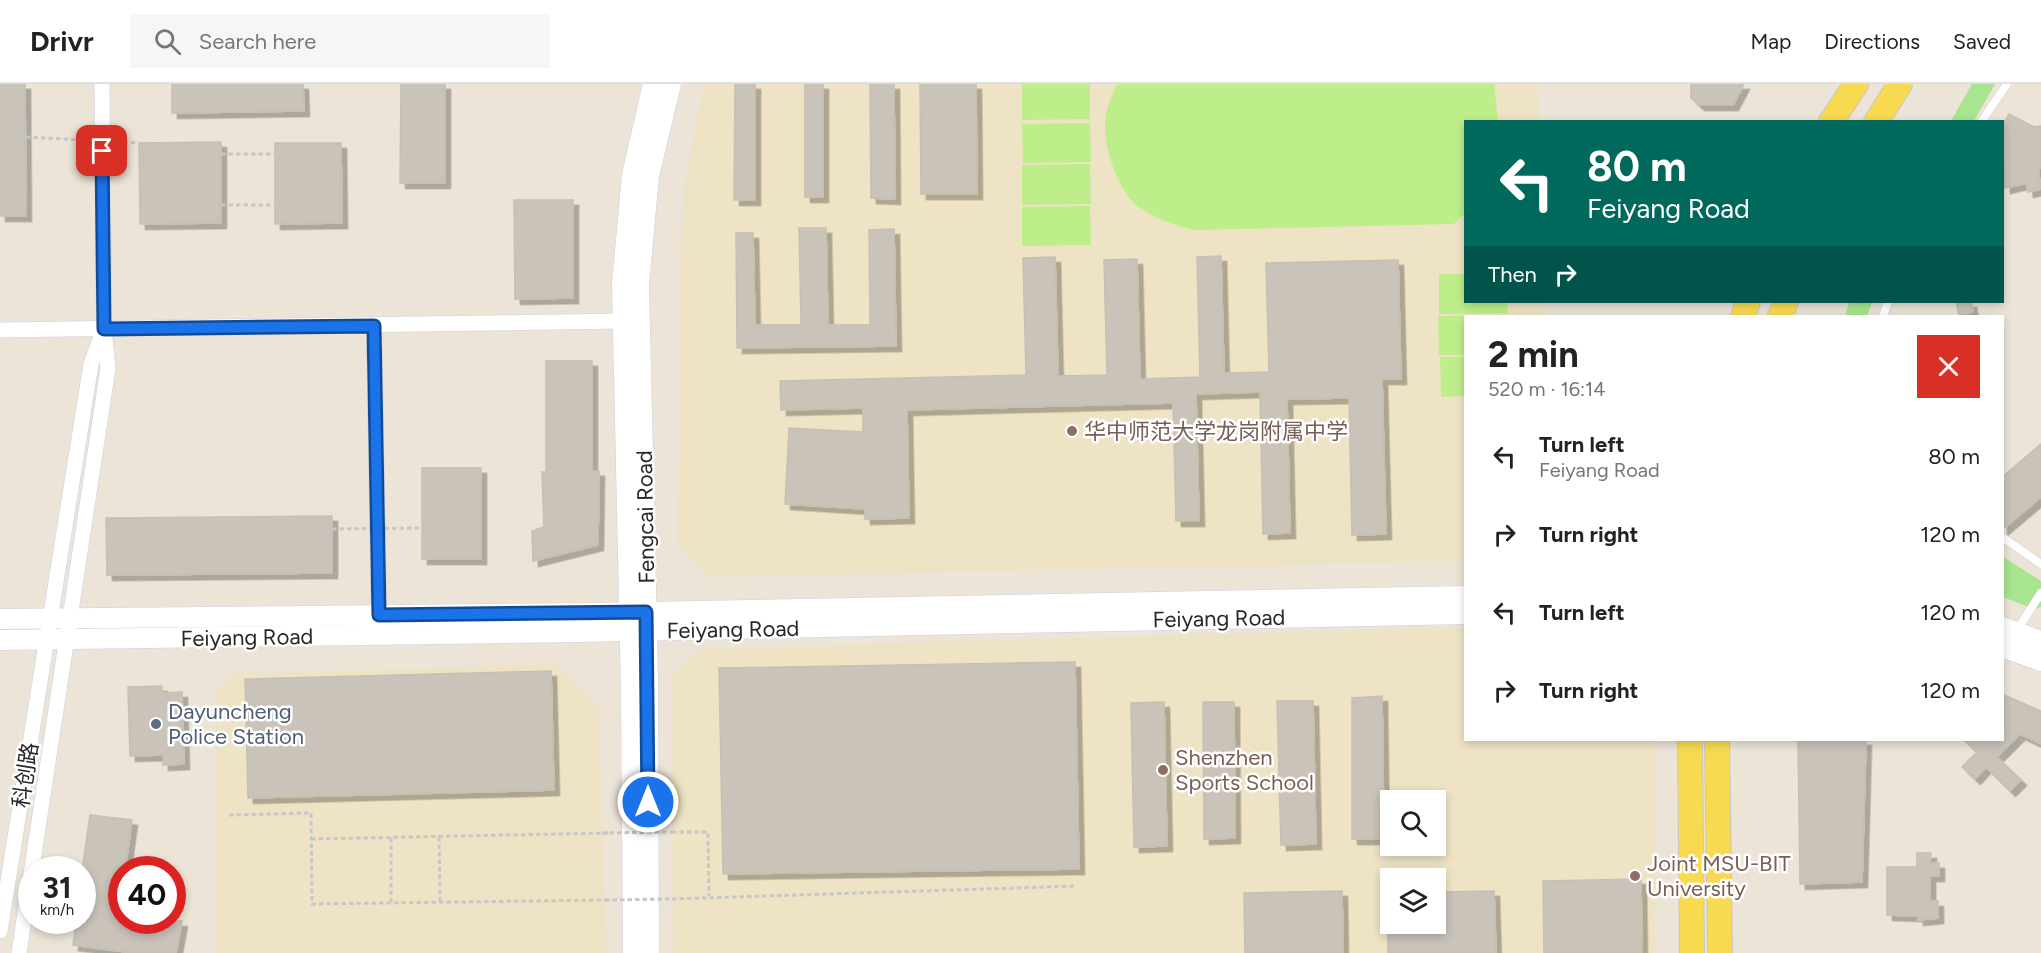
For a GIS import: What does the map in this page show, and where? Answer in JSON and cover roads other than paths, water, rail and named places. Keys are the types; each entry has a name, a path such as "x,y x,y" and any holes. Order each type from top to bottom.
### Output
{"main road":[{"path":"1832,120 1856,84"},
{"path":"1877,120 1900,84"},
{"path":"1690,741 1692,953"},
{"path":"1717,741 1720,953"}],"street":[{"name":"科创路","path":"0,931 108,368 104,329 102,84"},
{"name":"Fengcai Road","path":"649,953 638,621 623,321 623,253 628,204 639,140 653,84"},
{"name":"Fengcai Road","path":"633,953 640,257 649,176 670,84"},
{"path":"0,330 623,321"},
{"path":"374,326 379,615"},
{"name":"Feiyang Road","path":"0,640 1464,596"},
{"name":"Feiyang Road","path":"0,619 379,615 638,621 1464,614"},
{"path":"2009,629 2041,641"},
{"path":"19,953 57,640"},
{"path":"2004,648 2041,661"}],"lane":[{"path":"1982,120 2007,84"},
{"path":"2004,538 2041,564"},
{"path":"2009,629 2041,593"}],"place":[{"name":"华中师范大学龙岗附属中学","path":"1072,431"},
{"name":"Dayuncheng Police Station","path":"156,724"},
{"name":"Shenzhen Sports School","path":"1163,770"},
{"name":"Joint MSU-BIT University","path":"1635,876"}]}
